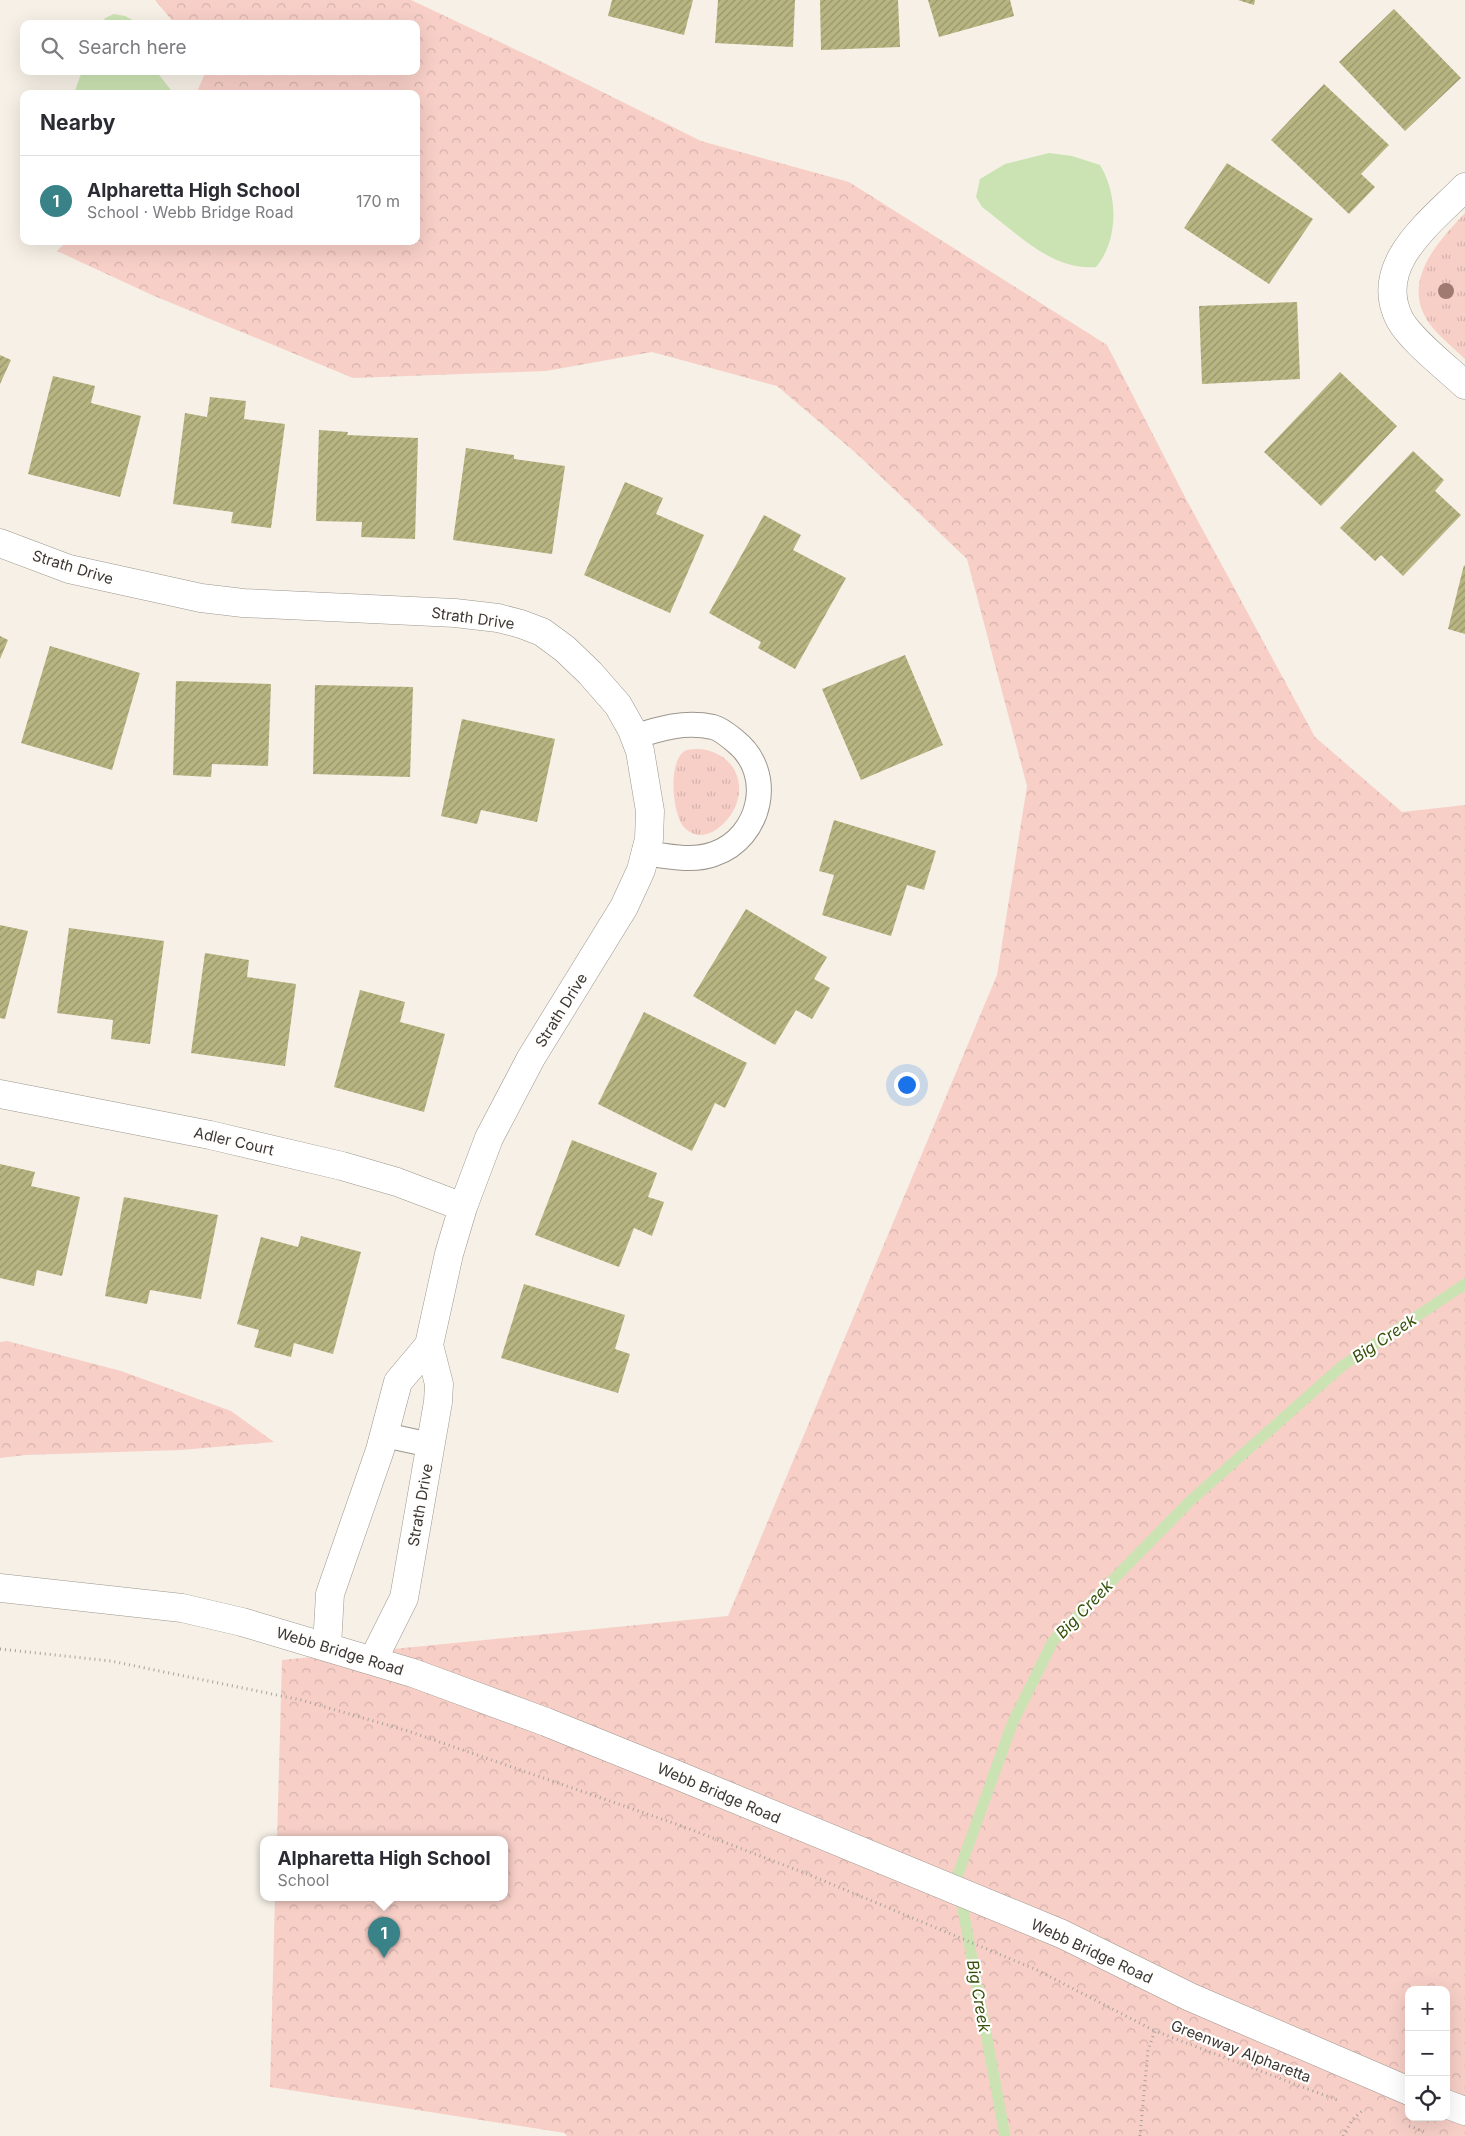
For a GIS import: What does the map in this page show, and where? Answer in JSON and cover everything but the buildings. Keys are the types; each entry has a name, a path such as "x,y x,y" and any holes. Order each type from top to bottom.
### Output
{"street":[{"path":"1465,187 1403,253 1394,273 1392,290 1401,321 1465,385"},
{"name":"Strath Drive","path":"0,543 69,569 201,598 243,603 455,613 498,618 521,624 542,632 565,649 590,673 618,705 640,752 650,811 649,839 642,870 624,907 531,1058 489,1138 463,1207 449,1254 429,1345 439,1384 438,1402 404,1598 373,1660"},
{"name":"Adler Court","path":"0,1094 210,1135 342,1166 397,1182 463,1207"},
{"name":"Strath Drive","path":"327,1646 330,1594 384,1436 398,1382 429,1345"},
{"name":"Webb Bridge Road","path":"0,1588 105,1598 182,1608 242,1622 373,1660 546,1722 1062,1934 1190,1997 1405,2089"},
{"path":"1450,2105 1465,2111"}],"lane":[{"path":"634,736 680,724 715,728 741,745 751,759 758,783 759,796 754,816 747,832 732,846 712,855 683,857 645,853"},
{"path":"384,1436 431,1445"}],"path":[{"path":"0,1649 111,1661 301,1700 426,1738 679,1825 805,1873 1037,1970 1155,2030"},
{"name":"Greenway Alpharetta","path":"1140,2136 1148,2050 1155,2030 1345,2103"},
{"path":"1354,2107 1372,2114"},
{"path":"1343,2136 1352,2120 1363,2110"},
{"path":"1400,2123 1428,2133"}],"green space":[{"path":"155,0 411,0 542,62 701,141 849,182 1107,345 1186,499 1315,737 1402,812 1465,805 1465,2136 567,2136 565,2133 270,2087 275,1901 508,1901 508,1836 277,1836 282,1660 728,1616 997,975 1027,786 967,559 857,454 777,386 652,352 546,371 353,378 152,295 57,251 63,245 420,245 420,90 198,90 204,75 420,75 420,20 172,20"},
{"path":"1465,213 1465,359 1432,327 1422,311 1419,295 1420,280 1433,251"},
{"path":"699,749 719,755 726,760 737,775 739,794 733,812 728,819 714,831 699,835 691,833 680,820 674,799 674,774 676,763 681,755 687,750"},
{"path":"7,1341 121,1371 231,1411 274,1442 181,1450 25,1455 0,1458 0,1342"}],"shaded area":[{"path":"114,14 132,20 104,20"},
{"path":"81,75 159,75 171,90 75,90"},
{"path":"1049,153 1072,156 1100,165 1106,177 1113,203 1112,231 1104,256 1096,267 1080,267 1064,263 1035,248 982,207 976,197 980,179 1005,164"}],"waterway":[{"name":"Big Creek","path":"1005,2136 957,1877 1012,1724 1053,1641 1190,1501 1342,1366 1465,1284"}],"place":[{"name":"Alpharetta High School","path":"384,1958"}]}
